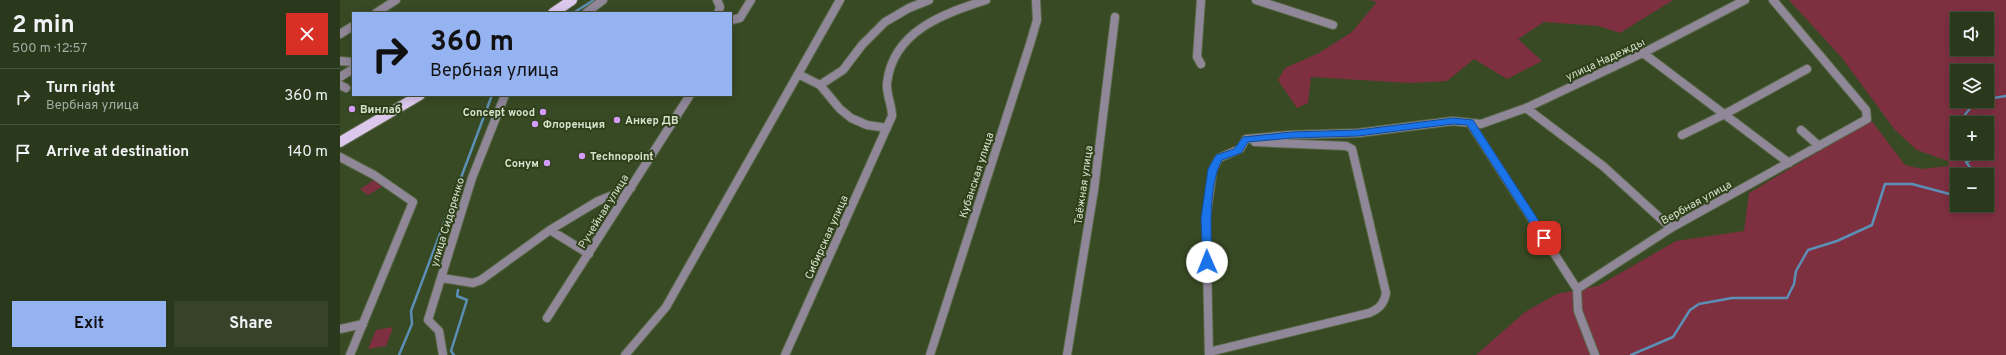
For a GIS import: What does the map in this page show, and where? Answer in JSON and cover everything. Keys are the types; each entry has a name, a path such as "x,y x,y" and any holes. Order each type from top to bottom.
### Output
{"main road":[{"path":"554,12 572,0"},
{"path":"340,142 418,96"}],"street":[{"path":"378,12 396,0"},
{"path":"587,12 603,0"},
{"path":"717,0 720,7 718,12"},
{"path":"732,20 740,18 752,0"},
{"path":"625,355 666,307 840,0"},
{"path":"820,85 843,70 862,45 885,22 909,8 930,0"},
{"name":"Сибирская улица","path":"786,355 892,116 893,106 887,92 888,75 898,51 911,33 939,16 986,0"},
{"name":"Кубанская улица","path":"930,355 1030,44 1037,20 1036,0"},
{"path":"1201,0 1197,57 1201,64"},
{"path":"1256,0 1333,25"},
{"name":"улица Надежды","path":"1470,123 1481,124 1526,108 1643,54 1745,0"},
{"name":"Вербная улица","path":"1577,289 1671,228 1867,119 1868,116 1773,0"},
{"name":"Таёжная улица","path":"1068,355 1094,190 1115,18"},
{"path":"340,34 352,27"},
{"path":"1643,54 1789,163"},
{"path":"340,61 352,62"},
{"path":"1682,135 1725,114 1807,69"},
{"path":"340,77 352,70"},
{"path":"798,74 820,85 840,109 851,118 867,125 887,128"},
{"name":"улица Сидоренко","path":"443,355 439,331 428,320 473,174 505,96"},
{"name":"Ручейная улица","path":"547,318 689,96"},
{"path":"1526,108 1603,166 1671,228"},
{"path":"1244,141 1346,146 1352,150 1386,298 1383,304 1369,313 1209,353 1206,218 1213,169 1219,158 1237,151 1244,141 1250,138 1358,133 1453,121 1470,123 1577,289 1578,311 1595,355"},
{"path":"1801,130 1819,146"},
{"path":"340,157 374,175 413,202 350,355"},
{"path":"442,278 472,283 481,280 550,230 598,201 631,188"},
{"path":"550,230 589,254"},
{"path":"340,329 363,324"}],"shaded area":[{"path":"1369,0 1673,0 1620,33 1599,26 1544,22 1518,39 1542,61 1507,79 1474,59 1447,81 1410,83 1311,77 1308,103 1297,108 1278,80 1285,68 1319,53 1352,32 1377,2"},
{"path":"1789,0 2006,0 2006,355 1476,355 1525,312 1557,294 1598,286 1676,241 1744,231 1749,193 1871,120 1905,165 1922,169 1949,166 1948,161 1917,150 1895,130 1842,58"},
{"path":"376,179 385,185 368,195 360,189"},
{"path":"393,327 386,346 368,349 376,330"}],"waterway":[{"path":"575,12 594,0"},
{"path":"399,355 412,324 411,311 492,96"},
{"path":"1994,98 2006,96"},
{"path":"1964,116 1970,108"},
{"path":"1970,160 1966,162 1971,168"},
{"path":"1631,355 1673,337 1690,310 1699,304 1732,298 1787,298 1794,284 1796,271 1808,250 1837,241 1872,225 1885,184 1912,184 1950,194"},
{"path":"454,355 451,351 467,300 457,296 458,290"}],"place":[{"name":"Винлаб","path":"352,109"},
{"name":"Concept wood","path":"543,112"},
{"name":"Анкер ДВ","path":"617,120"},
{"name":"Флоренция","path":"535,124"},
{"name":"Technopoint","path":"582,156"},
{"name":"Сонум","path":"547,163"}],"route":[{"path":"1207,262 1206,218 1213,169 1219,158 1240,149 1246,139 1292,135 1358,133 1453,121 1470,123 1544,238"}]}
